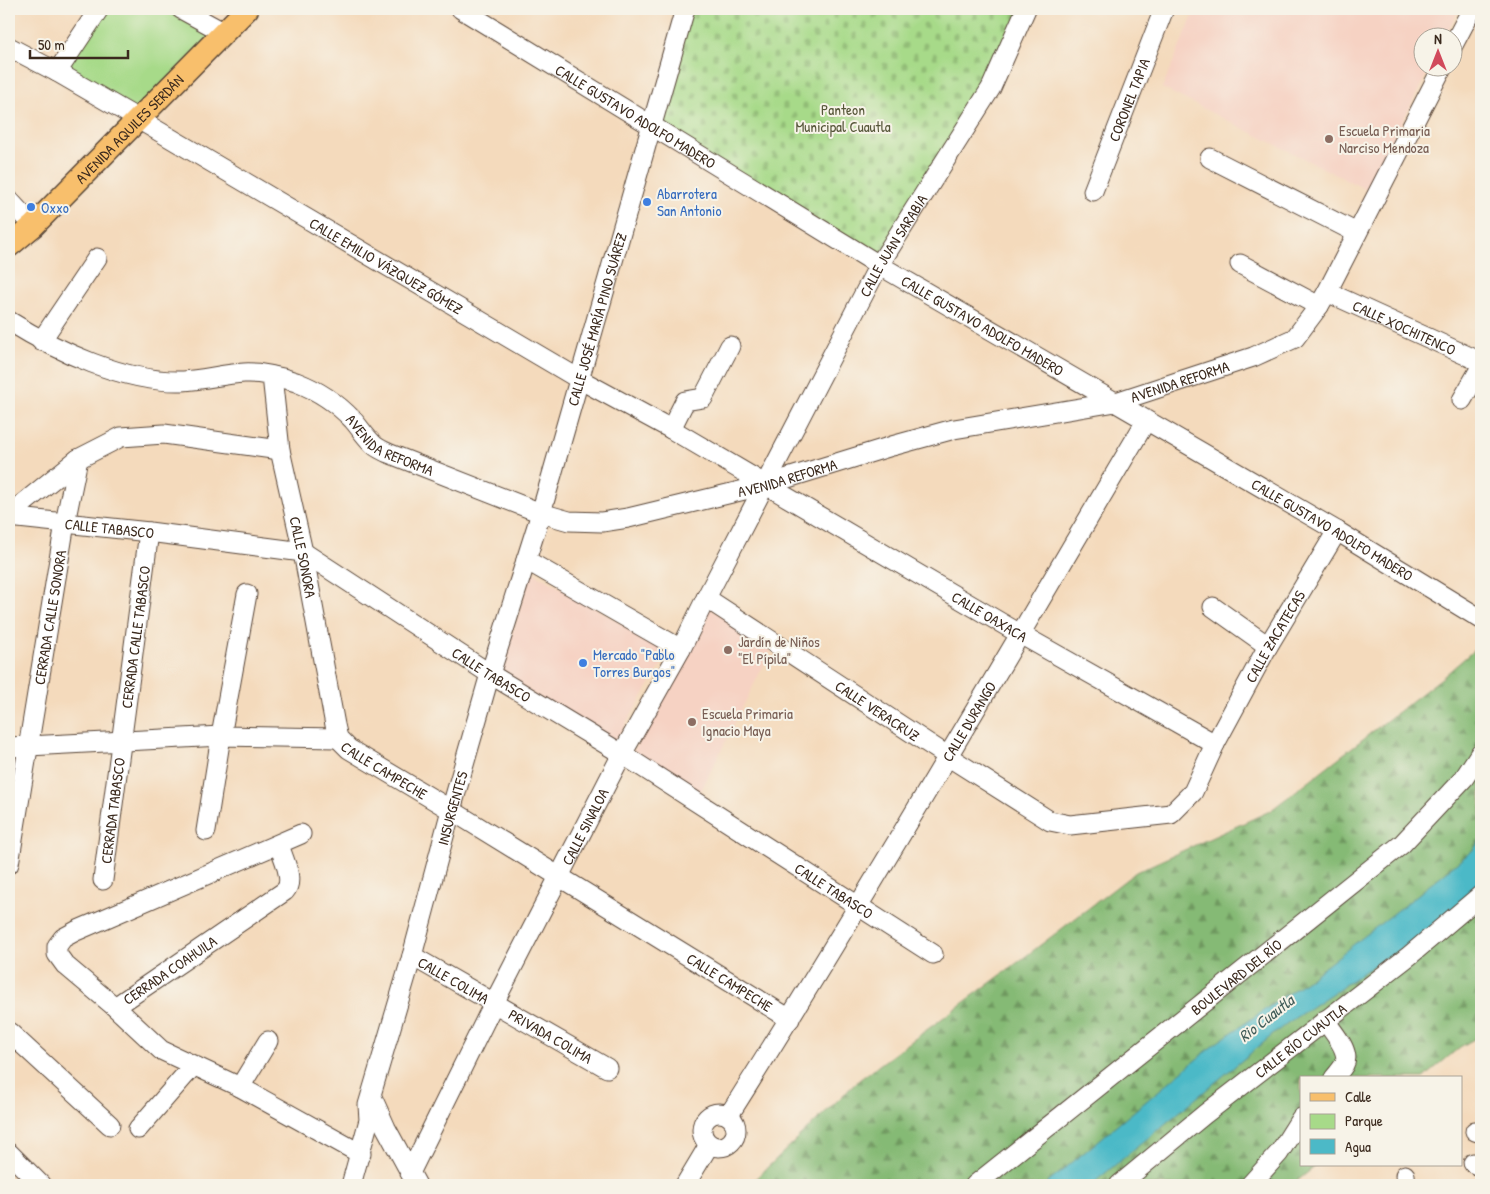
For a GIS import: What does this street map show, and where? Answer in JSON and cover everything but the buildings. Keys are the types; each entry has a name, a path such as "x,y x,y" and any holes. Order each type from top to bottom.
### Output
{"main road":[{"name":"AVENIDA AQUILES SERDÁN","path":"9,246 34,226 247,9"}],"street":[{"path":"57,72 99,9"},
{"path":"181,9 223,32"},
{"name":"CALLE GUSTAVO ADOLFO MADERO","path":"461,9 879,265 1116,402 1146,422 1337,531 1481,620"},
{"name":"CALLE JOSÉ MARÍA PINO SUÁREZ","path":"540,513 685,9"},
{"name":"CALLE JUAN SARABIA","path":"765,485 879,265 991,88 1026,9"},
{"name":"CORONEL TAPIA","path":"1093,191 1164,9"},
{"path":"1462,28 1472,9"},
{"name":"CALLE EMILIO VÁZQUEZ GÓMEZ","path":"9,47 57,72 579,379 671,429 765,485"},
{"name":"AVENIDA REFORMA","path":"9,321 41,341 104,367 140,377 183,381 246,372 272,376 297,383 336,403 353,420 373,445 388,453 540,513 569,520 602,522 628,518 765,485 892,446 954,430 1116,402 1253,357 1295,338 1323,299 1437,78"},
{"path":"1210,158 1357,233"},
{"path":"9,200 34,226"},
{"path":"41,341 97,258"},
{"name":"CALLE XOCHITENCO","path":"1240,264 1481,362"},
{"path":"671,429 685,401 704,398 730,346"},
{"path":"1462,400 1481,367"},
{"name":"CALLE SONORA","path":"272,376 280,450 303,552 338,738"},
{"name":"CALLE DURANGO","path":"685,1185 709,1145 701,1135 702,1123 714,1112 729,1115 790,1019 949,757 1146,422"},
{"path":"9,516 78,459 121,437 164,434 280,450"},
{"name":"CERRADA CALLE SONORA","path":"9,864 65,523 78,459"},
{"name":"CALLE SINALOA","path":"414,1179 494,1003 622,754 681,649 765,485"},
{"name":"CALLE OAXACA","path":"765,485 1020,634 1215,744"},
{"name":"INSURGENTES","path":"337,1185 355,1152 369,1120 370,1100 412,956 451,810 490,674 540,513"},
{"name":"CALLE TABASCO","path":"9,516 303,552 490,674 622,754 933,954"},
{"name":"CALLE ZACATECAS","path":"1050,821 1070,825 1171,814 1193,792 1215,744 1268,646 1337,531"},
{"name":"CERRADA CALLE TABASCO","path":"120,741 149,532"},
{"path":"526,560 681,649"},
{"path":"206,830 247,594"},
{"name":"CALLE VERACRUZ","path":"706,598 1050,821"},
{"path":"1213,608 1268,646"},
{"name":"CALLE CAMPECHE","path":"9,747 221,736 338,738 349,749 790,1019"},
{"name":"CERRADA TABASCO","path":"103,880 120,741"},
{"name":"BOULEVARD DEL RÍO","path":"975,1185 1402,844 1464,778 1481,752"},
{"name":"CERRADA COAHUILA","path":"278,845 290,880 289,886 285,891 115,1007 66,965 57,954 57,946 64,938 76,931 301,834"},
{"name":"CALLE RÍO CUAUTLA","path":"1119,1185 1205,1114 1409,956 1481,895"},
{"name":"CALLE COLIMA","path":"412,956 494,1003"},
{"name":"PRIVADA COLIMA","path":"494,1003 607,1068"},
{"path":"115,1007 161,1050 240,1087 355,1152"},
{"path":"1325,1020 1346,1052 1344,1065 1336,1076"},
{"path":"9,1032 110,1125"},
{"path":"240,1087 268,1041"},
{"path":"138,1129 193,1066"},
{"path":"370,1100 414,1179"},
{"path":"1250,1185 1279,1154 1300,1120"},
{"name":"INSURGENTES","path":"351,1185 355,1152"},
{"path":"9,1154 41,1185"}],"shaded area":[{"name":"Escuela Primaria Narciso Mendoza","path":"1196,9 1459,9 1450,28 1412,28 1412,78 1425,78 1367,190 1162,88"},
{"name":"Mercado \"Pablo Torres Burgos\"","path":"531,571 670,651 615,742 500,675"},
{"name":"Escuela Primaria Ignacio Maya","path":"708,607 772,648 698,797 632,754"}],"green space":[{"path":"99,9 181,9 223,32 138,119 57,72"},
{"name":"Panteon Municipal Cuautla","path":"685,9 1026,9 991,88 879,265 651,125"},
{"path":"1481,644 1481,1035 1460,1047 1425,1076 1300,1076 1300,1166 1316,1166 1292,1185 749,1185 859,1080 1136,872 1270,811 1443,677"}],"water":[{"name":"Rio Cuautla","path":"1481,839 1481,884 1435,930 1382,960 1286,1024 1091,1185 1045,1185 1215,1044 1309,979 1473,850"}],"place":[{"name":"Escuela Primaria Narciso Mendoza","path":"1329,139"},
{"name":"Abarrotera San Antonio","path":"647,202"},
{"name":"Oxxo","path":"31,207"},
{"name":"Jardín de Niños \"El Pípila\"","path":"728,650"},
{"name":"Mercado \"Pablo Torres Burgos\"","path":"583,663"},
{"name":"Escuela Primaria Ignacio Maya","path":"692,722"}]}
